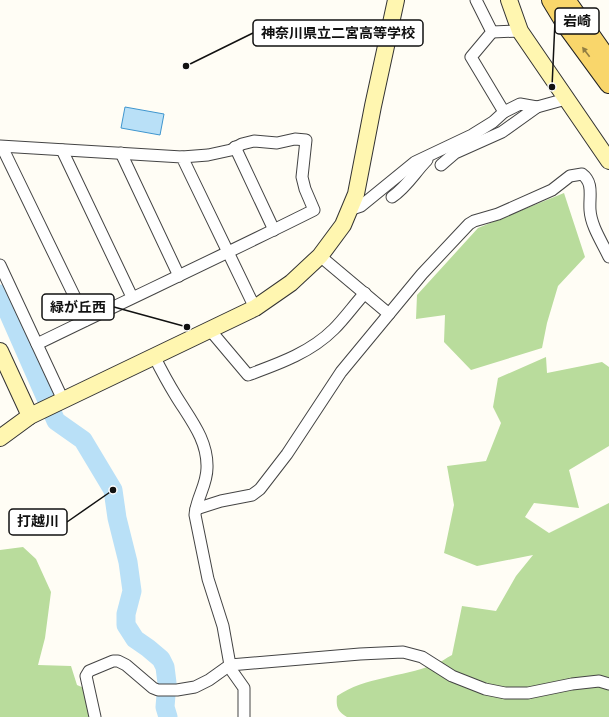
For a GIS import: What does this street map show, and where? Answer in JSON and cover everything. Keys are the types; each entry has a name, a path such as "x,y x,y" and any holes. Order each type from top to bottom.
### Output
{"main road":[{"path":"551,0 568,28 609,84"},
{"path":"566,0 609,61"}],"street":[{"path":"0,438 33,415 255,308 291,283 320,256 343,226 356,194 396,0"},
{"path":"476,0 492,32"},
{"path":"509,0 520,31 609,161"},
{"path":"504,112 471,57 492,32 520,31"},
{"path":"441,165 455,153 502,132 537,107 566,98"},
{"path":"349,210 361,206 415,162 472,135 493,122 504,112 520,104 537,107"},
{"path":"37,344 86,320 132,297 228,253 314,210 305,189 302,177 306,140 295,139 277,143 254,141 208,155 182,157 1,146 86,320"},
{"path":"235,147 274,230"},
{"path":"62,150 132,297"},
{"path":"121,153 179,276"},
{"path":"392,197 407,185 419,168 433,154"},
{"path":"182,157 255,308"},
{"path":"196,509 221,501 252,495 260,489 292,448 341,372 437,258 469,224 474,221 498,214 552,190 564,180 575,175 582,174 590,186 591,217 609,257"},
{"path":"320,256 389,314"},
{"path":"0,265 37,344 60,402"},
{"path":"210,330 248,375 285,361 312,346 334,329 364,293"},
{"path":"154,356 197,429 204,445 207,467 206,476 196,509 196,522 208,578 223,626 232,672 244,688 244,717"},
{"path":"2,359 33,415"},
{"path":"95,717 86,676 89,672 113,660 122,662 158,690 177,690 200,685 230,665 360,654 403,652 422,657 452,676 485,689 505,693 528,693 572,684 599,681 609,684"}],"green space":[{"path":"564,193 585,257 558,286 547,323 542,348 471,370 444,342 445,315 416,319 417,295 478,228"},
{"path":"546,357 547,373 602,362 609,367 609,446 569,470 579,508 534,503 525,517 549,533 609,503 609,717 347,717 341,713 338,708 337,696 359,685 436,664 452,655 462,606 496,611 516,576 533,555 477,566 444,553 454,505 447,466 486,461 501,423 493,407 498,378"},
{"path":"23,547 36,559 51,592 45,638 38,665 71,666 77,685 84,688 89,717 0,717 0,550"}],"water":[{"path":"125,107 164,114 160,135 121,128"}],"waterway":[{"path":"0,294 56,421 83,440 113,490 117,518 128,562 132,591 126,614 126,625 135,639 161,659 165,667 167,683 165,707 168,717"}],"place":[{"name":"神奈川県立二宮高等学校","path":"186,66"},
{"name":"岩崎","path":"552,87"},
{"name":"緑が丘西","path":"187,327"},
{"name":"打越川","path":"113,490"}]}
